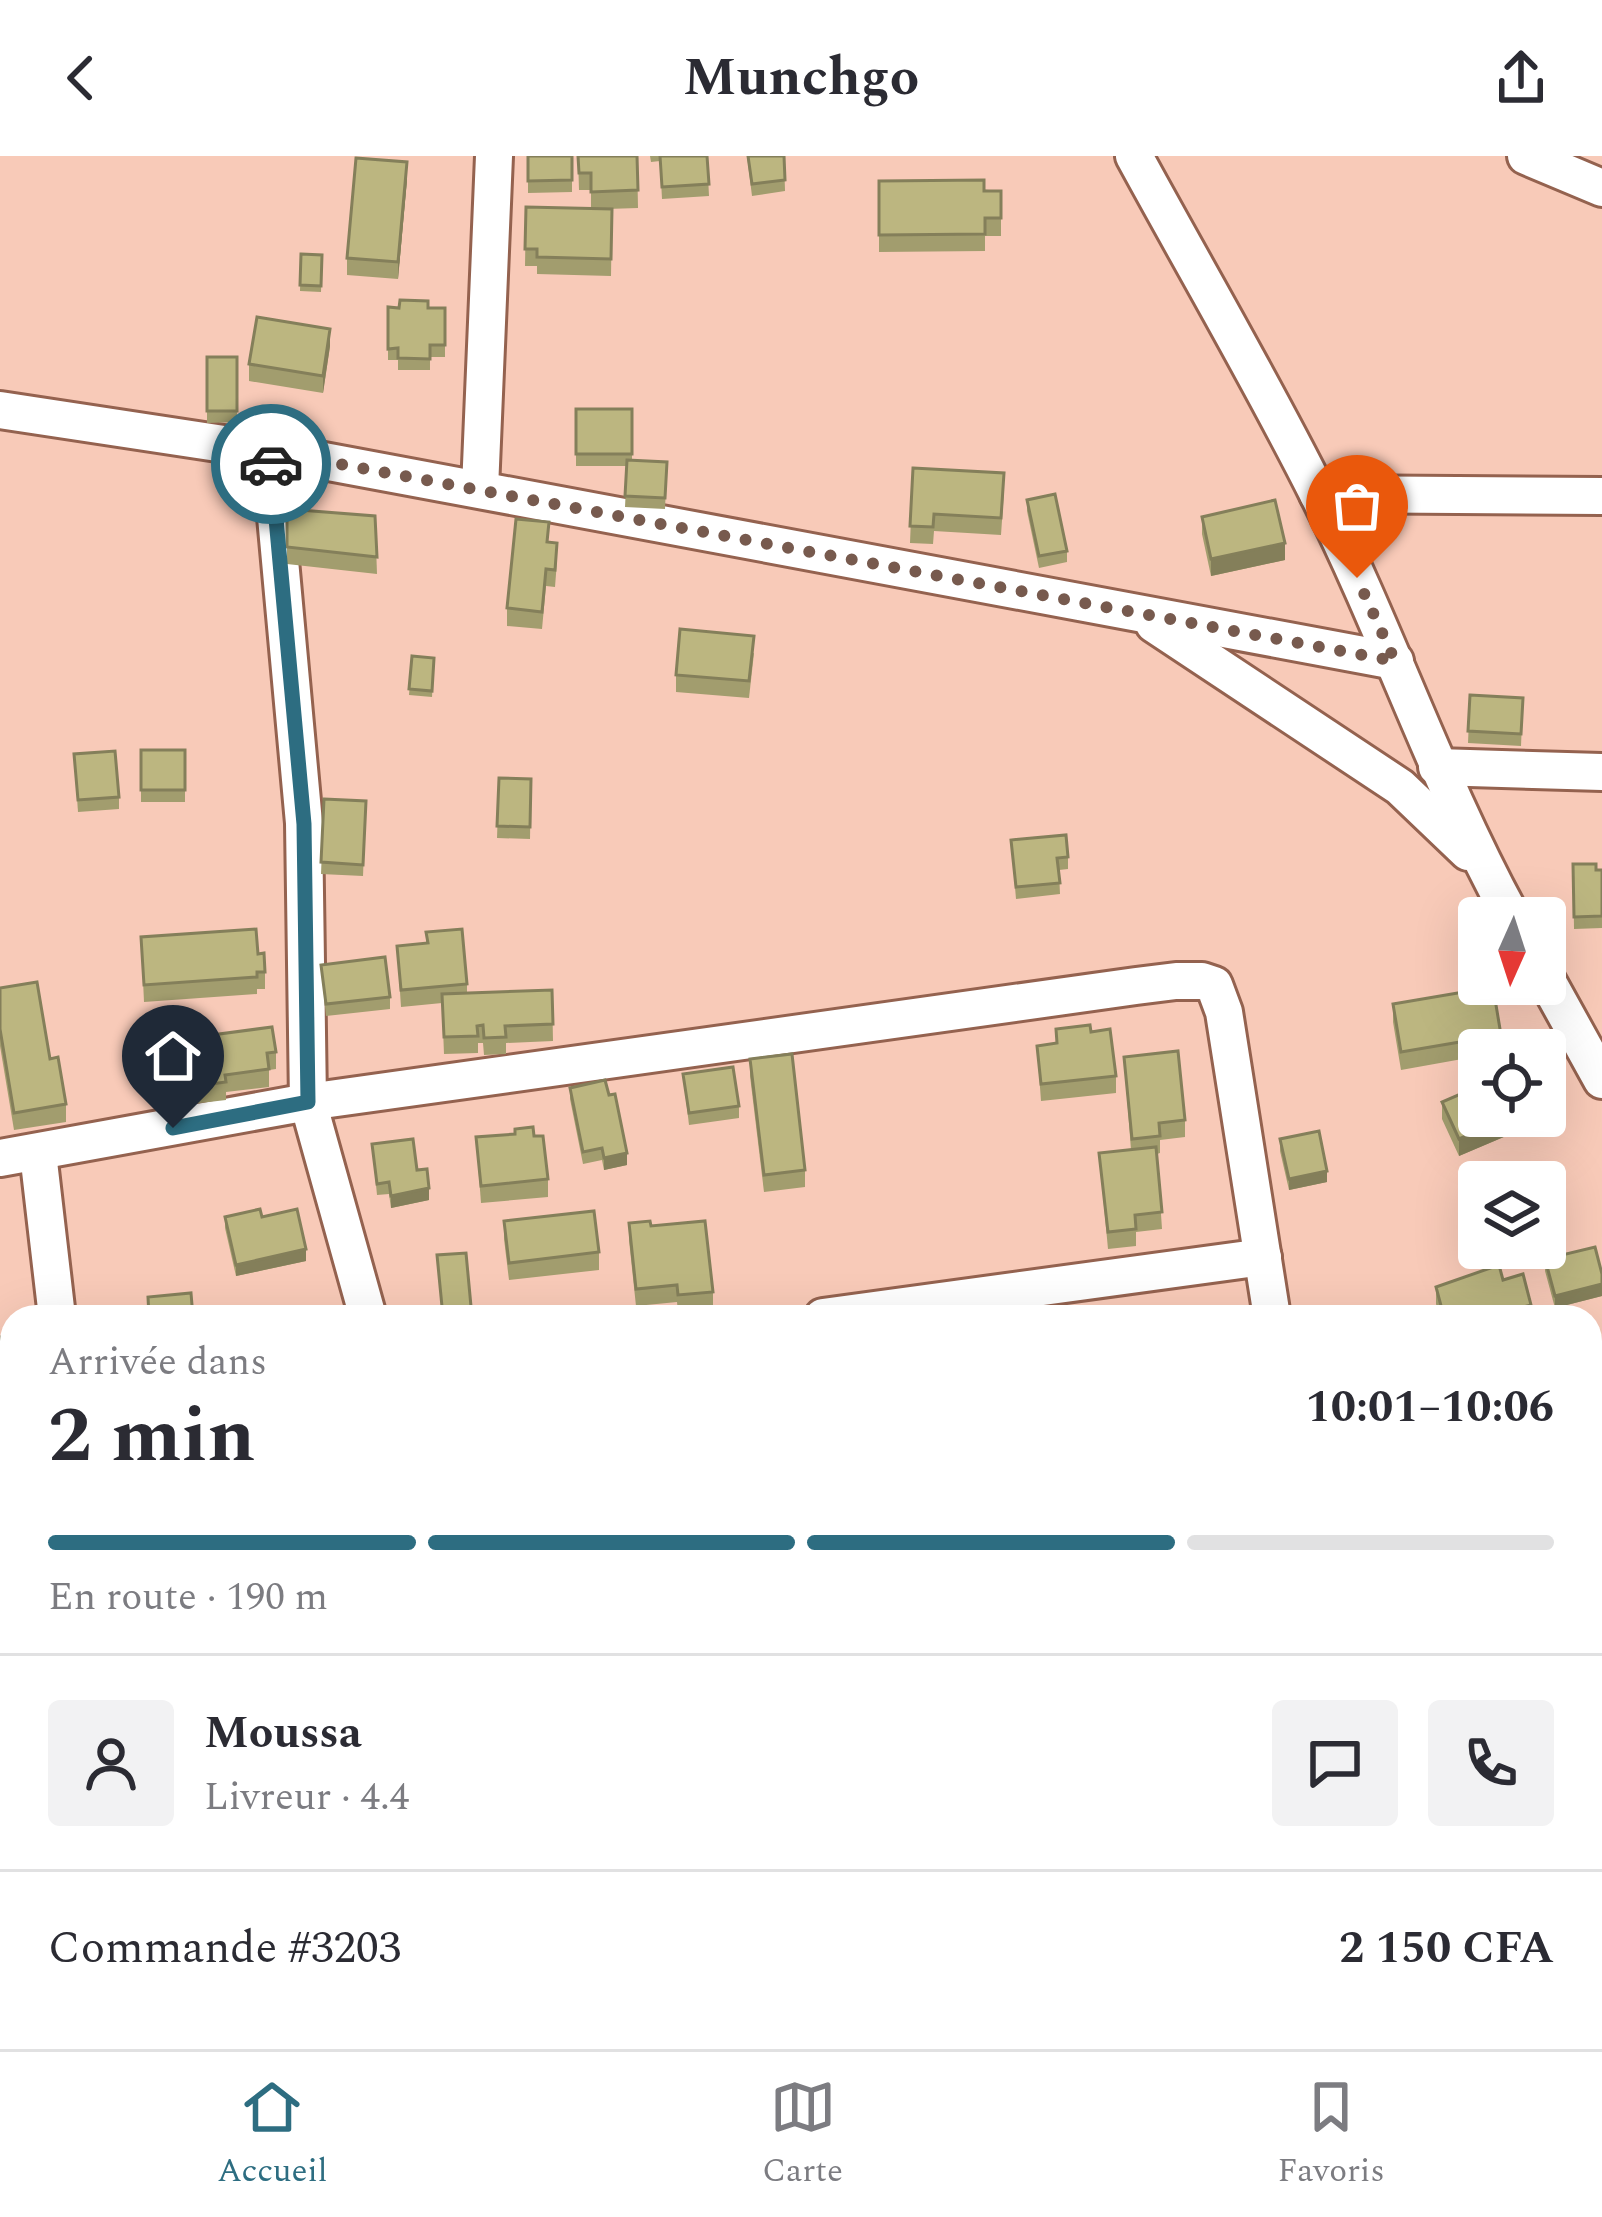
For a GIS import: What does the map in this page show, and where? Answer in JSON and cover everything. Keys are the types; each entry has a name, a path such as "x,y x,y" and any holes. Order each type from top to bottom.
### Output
{"street":[{"path":"479,489 494,156"},
{"path":"1134,156 1318,494 1395,661 1437,767 1501,897"},
{"path":"1526,156 1602,188"},
{"path":"0,410 270,451 1395,661"},
{"path":"270,451 304,824 308,1102 365,1305"},
{"path":"1318,494 1602,496"},
{"path":"1137,613 1400,787 1484,866"},
{"path":"1437,767 1602,772"},
{"path":"0,1158 308,1102 1136,986 1202,981 1214,986 1224,1012 1270,1305"},
{"path":"1560,1005 1602,1080"},
{"path":"38,1153 56,1305"},
{"path":"912,1305 1263,1257"}],"building":[{"path":"528,156 572,156 572,180 528,181"},
{"path":"578,156 637,156 638,190 591,192 591,173 579,173"},
{"path":"660,156 707,156 709,184 662,187"},
{"path":"748,156 784,156 785,180 752,184"},
{"path":"356,158 407,162 398,262 347,258"},
{"path":"984,180 984,191 1001,191 1001,218 985,218 985,234 879,235 879,181"},
{"path":"526,207 612,209 611,259 537,257 537,249 525,249"},
{"path":"301,254 322,255 321,286 300,285"},
{"path":"400,300 428,301 428,308 445,308 445,345 430,345 430,359 398,358 398,348 388,349 388,307 399,308"},
{"path":"257,317 330,329 323,376 249,364"},
{"path":"207,357 237,357 237,411 207,411"},
{"path":"576,409 632,409 632,454 576,454"},
{"path":"627,460 667,462 665,498 625,496"},
{"path":"913,468 1004,473 1001,518 934,514 933,527 910,526"},
{"path":"1055,494 1067,551 1039,556 1027,500"},
{"path":"1275,500 1285,543 1211,559 1202,517"},
{"path":"287,509 375,516 377,557 287,547"},
{"path":"516,519 549,522 547,542 557,543 555,570 546,569 542,612 507,608"},
{"path":"680,629 754,636 749,681 676,675"},
{"path":"412,656 434,658 432,691 409,689"},
{"path":"1470,695 1523,698 1521,734 1468,731"},
{"path":"141,750 185,750 185,790 141,790"},
{"path":"115,751 119,797 78,800 74,754"},
{"path":"499,778 531,779 530,827 497,826"},
{"path":"324,799 366,801 363,865 321,862"},
{"path":"1066,835 1068,857 1057,858 1060,883 1016,887 1011,840"},
{"path":"1573,864 1596,864 1596,870 1602,870 1602,916 1574,917"},
{"path":"256,929 265,972 257,972 257,977 144,985 141,937"},
{"path":"462,929 467,984 401,990 397,946 428,943 426,932"},
{"path":"385,957 390,997 326,1004 321,965"},
{"path":"37,982 50,1059 58,1057 66,1104 14,1113 0,1029 0,988"},
{"path":"552,990 553,1024 505,1026 506,1037 484,1038 483,1025 477,1026 478,1036 444,1037 442,994"},
{"path":"1458,993 1458,1005 1496,1005 1500,1029 1458,1029 1458,1042 1401,1052 1393,1004"},
{"path":"1090,1025 1091,1032 1110,1029 1116,1076 1041,1084 1037,1046 1057,1043 1056,1029"},
{"path":"272,1027 276,1052 267,1053 269,1069 225,1075 226,1082 158,1091 151,1043"},
{"path":"1178,1051 1185,1120 1159,1123 1160,1136 1132,1139 1124,1057"},
{"path":"792,1054 805,1170 764,1175 750,1059"},
{"path":"733,1067 739,1106 689,1113 683,1074"},
{"path":"605,1080 609,1095 615,1094 627,1153 604,1158 602,1148 583,1152 570,1088"},
{"path":"1458,1095 1458,1137 1442,1102"},
{"path":"533,1127 534,1136 543,1136 548,1179 481,1186 476,1137 515,1134 515,1129"},
{"path":"1319,1131 1327,1171 1289,1179 1280,1139"},
{"path":"413,1139 417,1170 427,1169 429,1188 391,1196 389,1182 377,1184 372,1144"},
{"path":"1156,1147 1162,1212 1135,1215 1136,1229 1108,1232 1099,1153"},
{"path":"260,1209 262,1217 297,1209 306,1249 236,1265 225,1217"},
{"path":"594,1211 599,1252 509,1263 504,1221"},
{"path":"650,1221 651,1226 705,1221 713,1292 678,1295 677,1285 636,1289 629,1223"},
{"path":"1595,1247 1602,1284 1555,1296 1548,1269 1566,1269 1566,1254"},
{"path":"466,1253 471,1305 442,1305 437,1255"},
{"path":"1500,1269 1503,1280 1523,1274 1531,1305 1441,1305 1436,1287"},
{"path":"191,1293 192,1305 148,1305 148,1297"}],"way so far":[{"path":"271,464 270,451 1395,661 1357,578"}],"route":[{"path":"173,1128 308,1102 304,824 271,464"}]}
